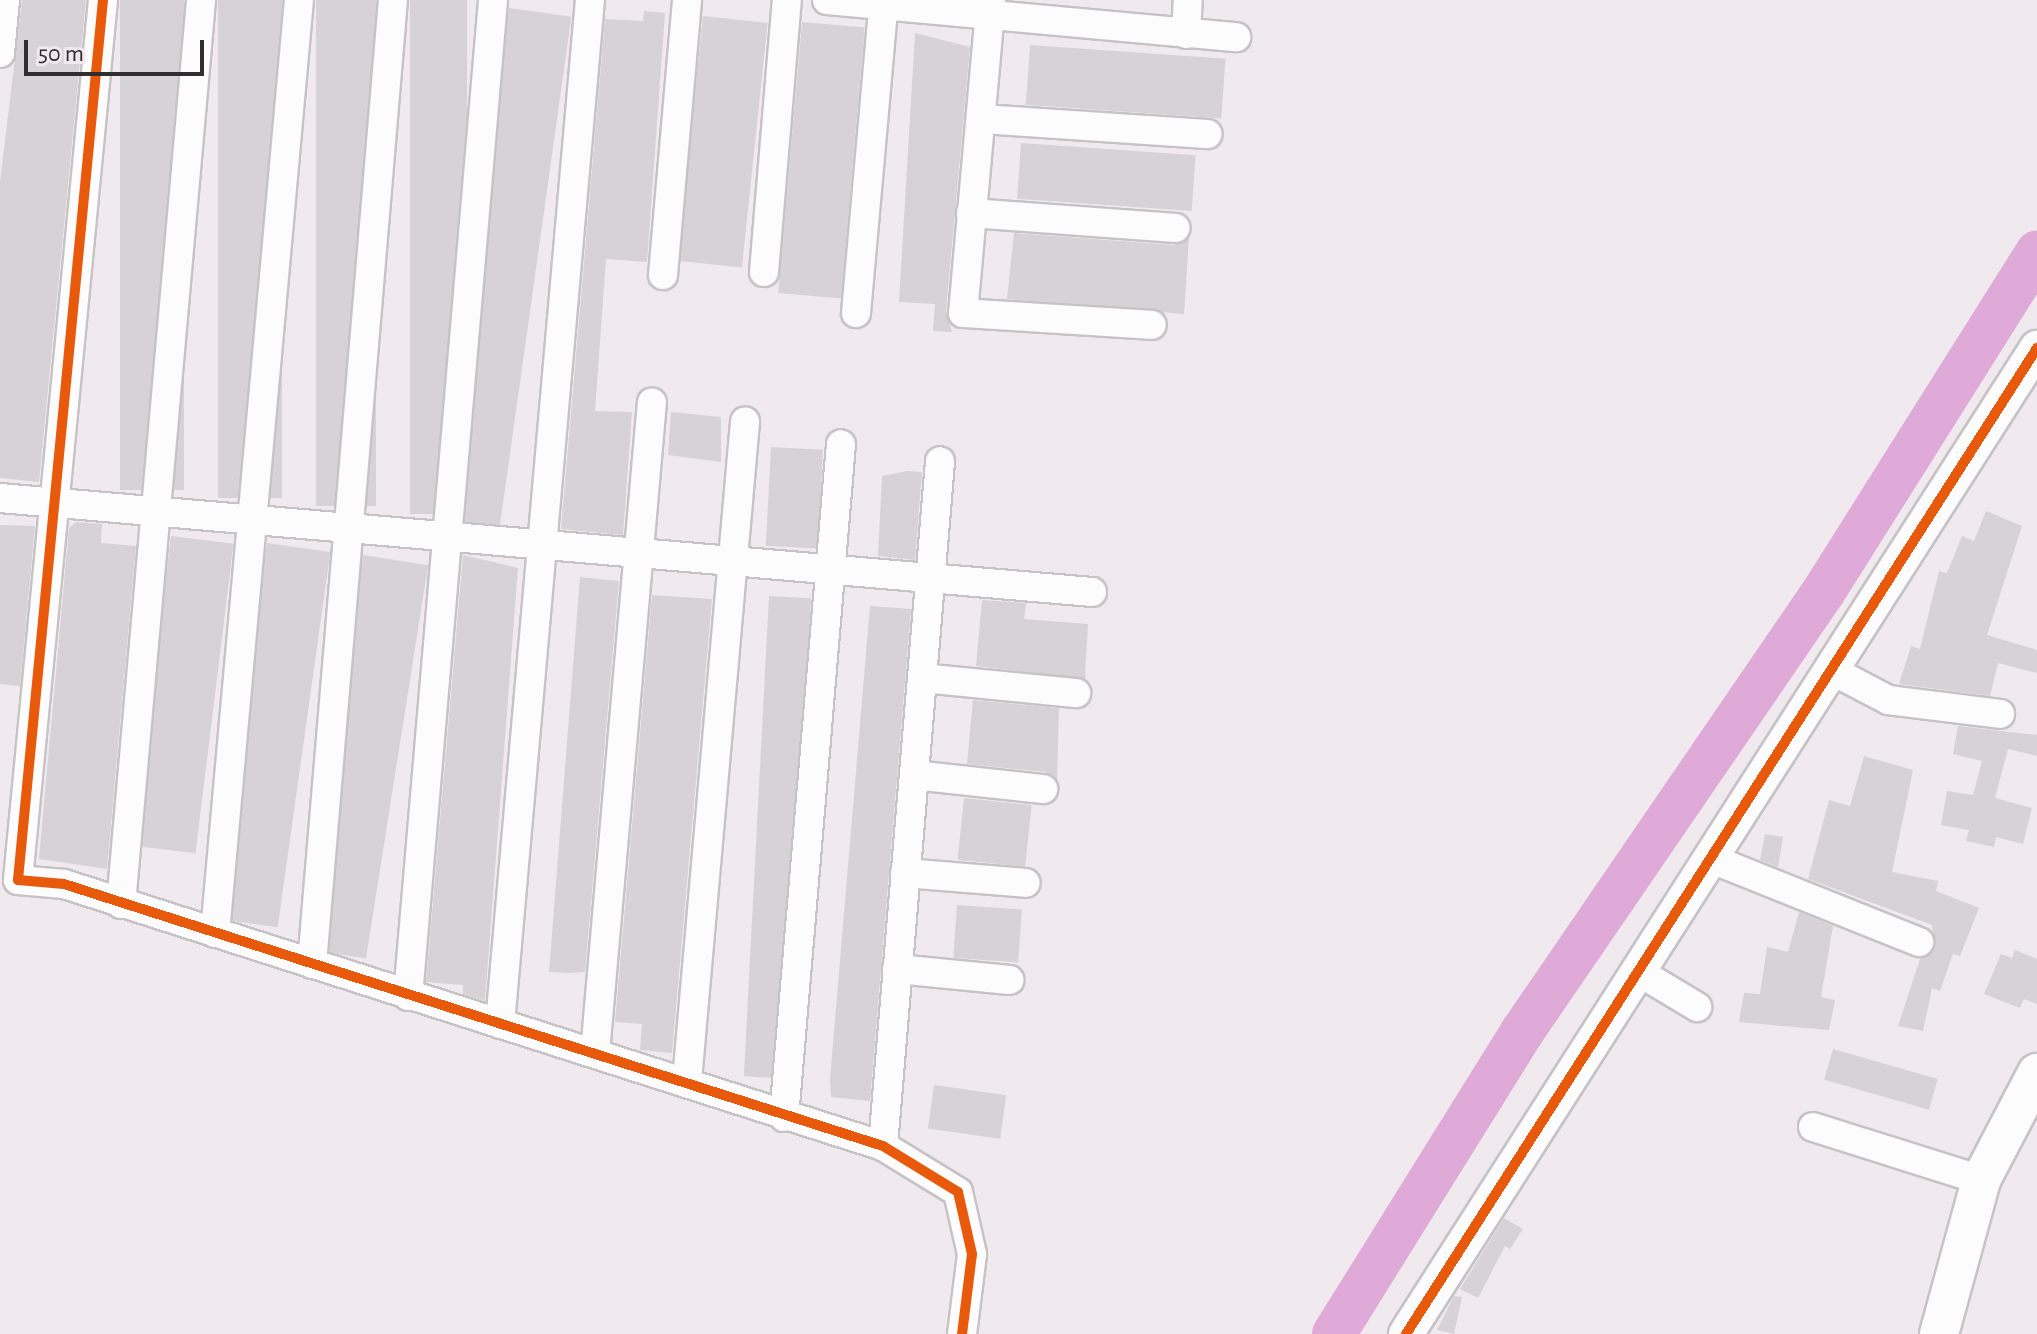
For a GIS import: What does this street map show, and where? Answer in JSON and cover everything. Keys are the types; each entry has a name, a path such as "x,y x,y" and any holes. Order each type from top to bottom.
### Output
{"main road":[{"path":"1939,1334 1981,1180 2037,1073"}],"street":[{"path":"0,53 5,0"},
{"path":"103,0 55,503 9,876 64,884 408,996 687,1081 784,1117 883,1146 958,1192 972,1254 962,1334"},
{"path":"121,904 201,0"},
{"path":"215,933 299,0"},
{"path":"312,964 393,0"},
{"path":"408,996 493,0"},
{"path":"500,1024 590,0"},
{"path":"663,275 687,0"},
{"path":"764,272 787,0"},
{"path":"827,0 1096,12 1186,34 1236,37"},
{"path":"1186,34 1188,0"},
{"path":"856,313 883,3"},
{"path":"990,8 963,313 1152,325"},
{"path":"981,119 1208,134"},
{"path":"971,213 1175,228"},
{"path":"1406,1334 1835,672 2037,348"},
{"path":"595,1053 652,402"},
{"path":"687,1081 745,422"},
{"path":"784,1117 841,444"},
{"path":"883,1146 940,461"},
{"path":"0,498 1092,592"},
{"path":"1835,672 1880,698 2000,714"},
{"path":"922,678 1076,693"},
{"path":"914,775 1043,789"},
{"path":"1714,860 1919,942"},
{"path":"905,873 1026,883"},
{"path":"897,969 1009,980"},
{"path":"1639,972 1697,1007"},
{"path":"1813,1127 1981,1180"}],"building":[{"path":"22,0 86,0 39,482 0,478 0,182"},
{"path":"120,0 184,0 184,490 120,490"},
{"path":"218,0 282,0 282,498 218,498"},
{"path":"316,0 376,0 376,506 316,506"},
{"path":"410,0 467,0 467,514 410,514"},
{"path":"509,8 571,17 500,527 437,518"},
{"path":"644,11 665,13 647,262 606,259 595,411 632,412 623,535 561,529 605,19 643,21"},
{"path":"703,16 768,23 742,267 677,261"},
{"path":"802,22 865,27 841,298 778,293"},
{"path":"915,33 970,47 946,311 952,332 933,331 935,304 899,302"},
{"path":"1030,45 1226,59 1221,119 1026,105"},
{"path":"1021,143 1196,155 1192,211 1017,199"},
{"path":"1014,233 1174,245 1189,238 1184,314 1007,299"},
{"path":"671,412 721,417 721,462 668,455"},
{"path":"771,447 823,450 818,549 766,546"},
{"path":"907,471 922,472 915,560 878,556 882,476"},
{"path":"1986,511 2022,526 1987,635 2037,650 2037,673 1998,663 1990,696 1899,684 1911,646 1920,649 1939,571 1947,573 1962,536 1974,541"},
{"path":"76,522 102,524 101,543 136,546 107,869 39,859 69,528"},
{"path":"0,525 35,526 20,686 0,684"},
{"path":"171,536 234,544 196,853 133,846"},
{"path":"267,543 330,552 278,927 214,918"},
{"path":"363,555 428,565 366,958 301,948"},
{"path":"463,555 518,568 485,1001 463,994 463,985 426,982"},
{"path":"580,577 619,581 585,972 549,972"},
{"path":"652,595 712,599 672,1053 640,1050 642,1024 615,1022"},
{"path":"769,596 811,598 786,1079 744,1076"},
{"path":"982,600 1026,603 1024,619 1088,624 1085,679 976,666"},
{"path":"870,606 911,609 870,1101 831,1097 830,1079"},
{"path":"973,700 1059,708 1057,780 1045,772 967,764"},
{"path":"1958,726 2037,735 2037,756 2008,749 1995,798 2032,808 2023,844 1996,837 1994,847 1966,841 1969,830 1941,825 1947,791 1973,795 1982,761 1953,754"},
{"path":"1864,756 1913,770 1892,872 1938,881 1936,891 1979,908 1960,956 1953,954 1940,991 1932,988 1923,1031 1898,1026 1920,959 1935,948 1932,925 1808,879 1829,800 1850,806"},
{"path":"964,798 1032,805 1025,867 958,860"},
{"path":"1765,834 1783,837 1778,867 1760,860"},
{"path":"957,905 1022,910 1018,962 953,958"},
{"path":"1799,912 1833,926 1821,997 1835,1000 1829,1030 1739,1022 1744,993 1760,994 1767,947 1788,952"},
{"path":"2015,950 2037,959 2037,1004 2024,999 2020,1008 1984,994 2001,954 2012,958"},
{"path":"1833,1049 1938,1079 1929,1110 1824,1080"},
{"path":"934,1085 1006,1095 1000,1139 928,1129"},
{"path":"1504,1218 1523,1229 1510,1249 1505,1246 1478,1298 1460,1289"},
{"path":"1454,1296 1462,1297 1454,1334 1437,1330"}],"waterway":[{"path":"1334,1334 1522,1032 1824,591 2037,253"}],"cycle path":[{"path":"103,0 18,880 64,884 883,1146 958,1192 972,1254 962,1334"},
{"path":"1406,1334 2037,348"}]}
